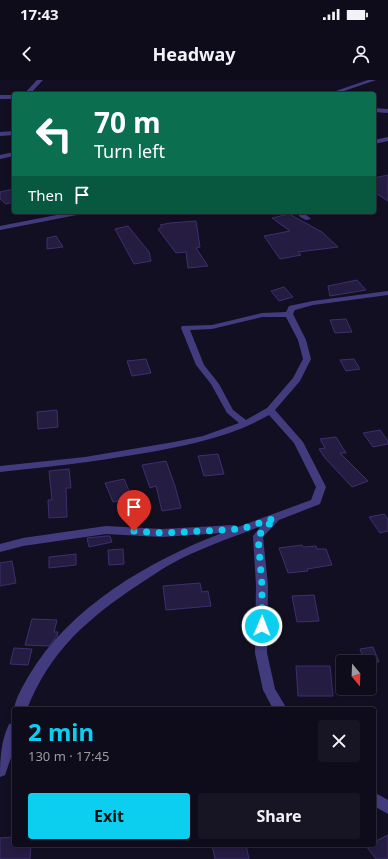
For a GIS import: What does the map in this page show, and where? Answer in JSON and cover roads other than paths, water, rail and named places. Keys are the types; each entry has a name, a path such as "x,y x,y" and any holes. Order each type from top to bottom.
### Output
{"street":[{"path":"29,92 40,80"},
{"path":"336,92 374,80"},
{"path":"0,97 12,97"},
{"path":"376,110 388,111"},
{"path":"0,134 12,133"},
{"path":"376,142 388,139"},
{"path":"0,157 12,154"},
{"path":"0,228 72,214"},
{"path":"301,214 308,219"},
{"path":"289,314 292,308 313,303 388,293"},
{"path":"0,469 85,460 174,445 206,438 246,424 270,410 297,379 307,359 302,340 289,314"},
{"path":"246,424 235,418 222,401 214,383 196,358 185,328 212,327 262,315 289,314"},
{"path":"21,707 31,685 60,641 112,596 168,560 242,529 316,502 321,487 298,442 270,410"},
{"path":"275,518 258,536 262,585 261,653 269,690 279,707"},
{"path":"0,548 23,542 106,530 162,533 242,529"},
{"path":"0,771 12,734"},
{"path":"376,799 388,808"}]}
